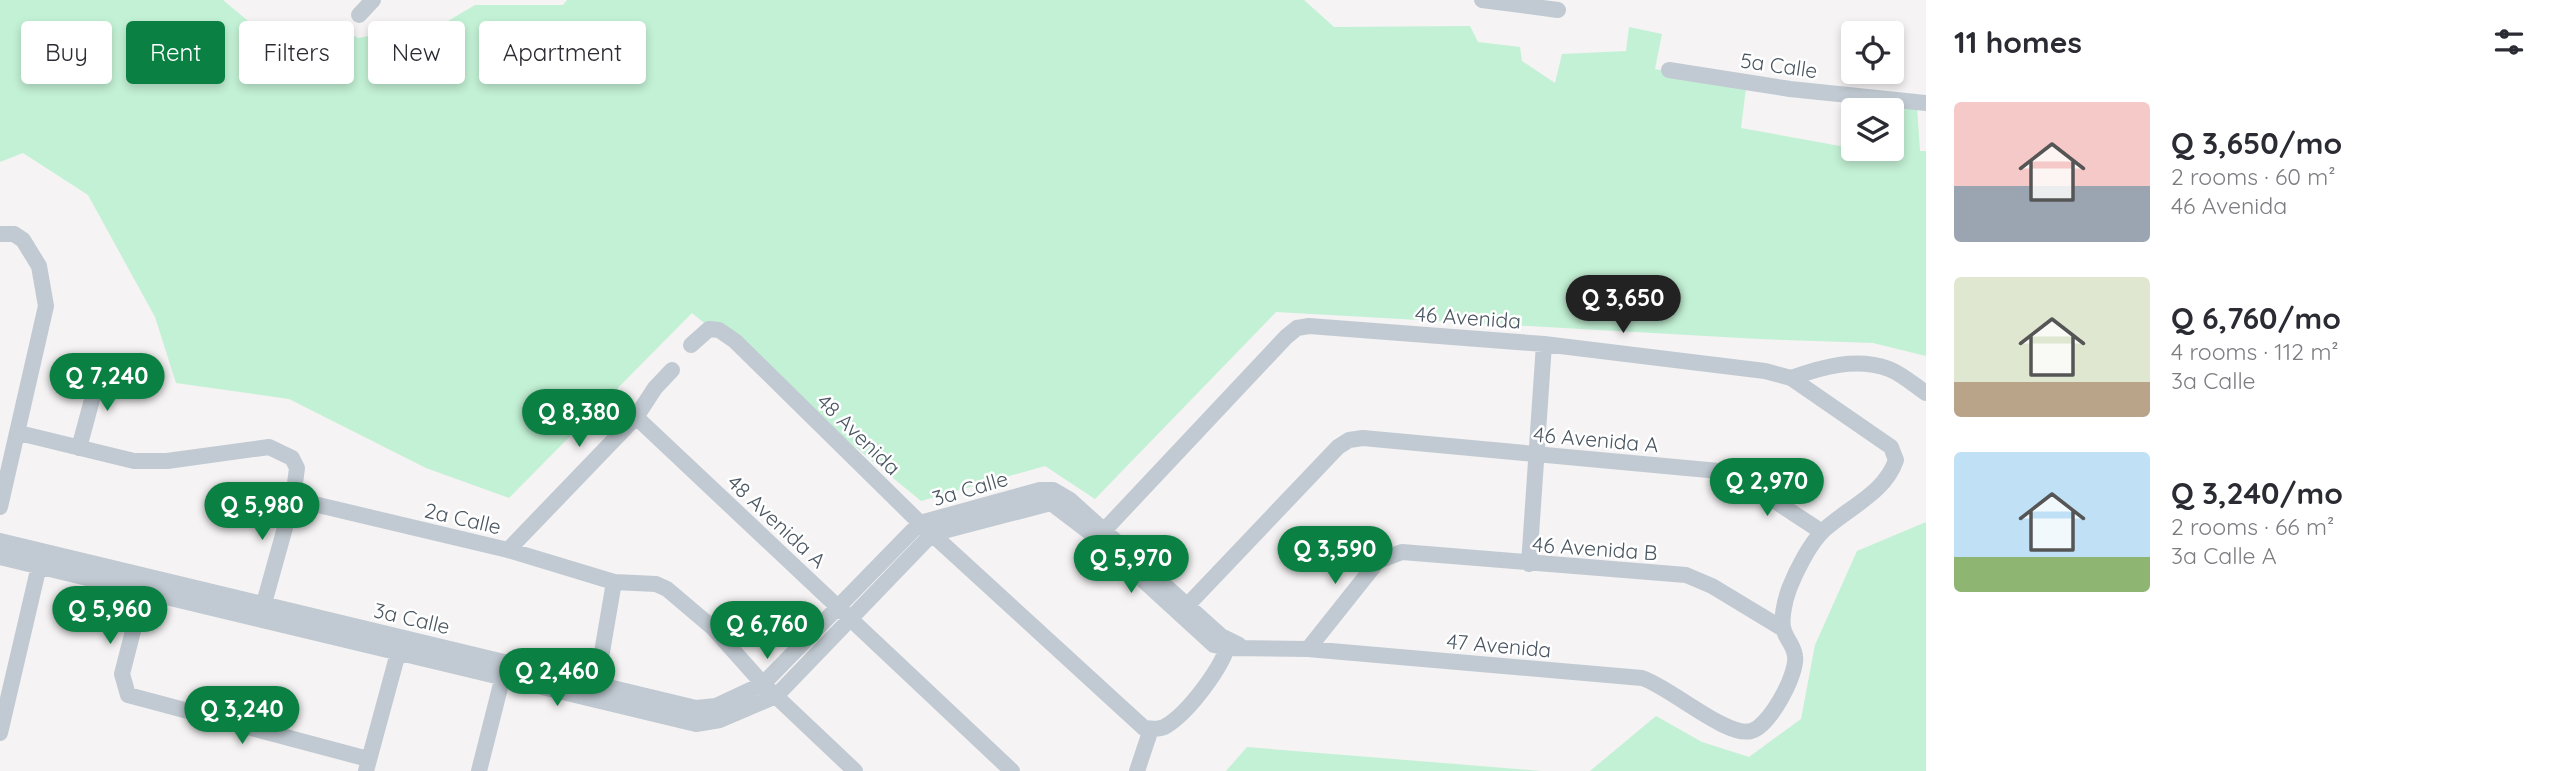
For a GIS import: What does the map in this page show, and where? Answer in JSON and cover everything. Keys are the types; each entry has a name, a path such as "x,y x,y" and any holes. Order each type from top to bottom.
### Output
{"street":[{"path":"359,15 373,0"},
{"path":"1482,0 1558,10"},
{"name":"5a Calle","path":"1669,70 1790,89 1926,103"},
{"path":"0,234 14,234 23,240 38,266 46,306 0,507"},
{"name":"46 Avenida","path":"1102,534 1297,328 1310,326 1544,344 1765,371 1791,378 1891,447 1896,460 1880,486 1822,532"},
{"name":"48 Avenida","path":"691,345 709,329 719,330 734,341 926,529 1138,724 1151,729"},
{"path":"1529,564 1544,344"},
{"path":"1791,378 1830,366 1868,364 1890,369 1926,393"},
{"path":"79,448 100,370"},
{"name":"2a Calle","path":"293,499 508,550 636,418 655,388 672,370"},
{"name":"48 Avenida A","path":"636,418 1012,771"},
{"path":"19,433 134,461 167,461 269,447 292,458 297,468 293,499 260,621"},
{"name":"46 Avenida A","path":"1183,610 1338,447 1349,440 1363,438 1730,474 1822,532"},
{"name":"3a Calle","path":"0,557 260,621 503,676 696,708 716,706 763,684 844,612 926,529 1051,503 1102,534 1183,610 1234,646"},
{"path":"1783,629 1788,592 1822,532"},
{"name":"3a Calle","path":"0,541 263,603 595,691 696,723 720,720 776,696 844,612"},
{"path":"508,550 614,582 656,584 682,598 763,684 855,771"},
{"name":"46 Avenida B","path":"1308,649 1378,561 1402,552 1686,575 1712,586 1783,629"},
{"path":"0,733 39,566"},
{"path":"595,691 614,582"},
{"path":"143,592 122,674 128,695 367,765 398,653"},
{"name":"47 Avenida","path":"1234,646 1308,649 1642,678 1667,688 1735,731 1753,731 1762,725 1792,677 1795,656 1783,629"},
{"path":"1137,771 1151,729 1163,728 1183,713 1234,646"},
{"path":"479,771 503,676"}],"green space":[{"path":"0,0 223,0 248,21 239,21 239,84 354,84 354,36 358,38 368,36 368,84 465,84 465,21 448,21 475,5 563,5 567,0 1304,0 1334,27 1470,26 1478,42 1520,47 1522,61 1555,83 1562,54 1626,51 1629,27 1662,34 1655,69 1746,88 1741,128 1841,146 1841,161 1904,161 1904,106 1917,107 1920,151 1926,151 1926,356 1873,343 1276,312 1095,499 1045,466 921,501 692,313 509,498 426,468 289,399 176,383 155,317 88,195 23,153 0,162"},
{"path":"1926,522 1926,771 1590,771 1656,716 1702,742 1749,757 1801,719 1815,645 1857,551"},
{"path":"1247,747 1541,771 1226,771"}]}
